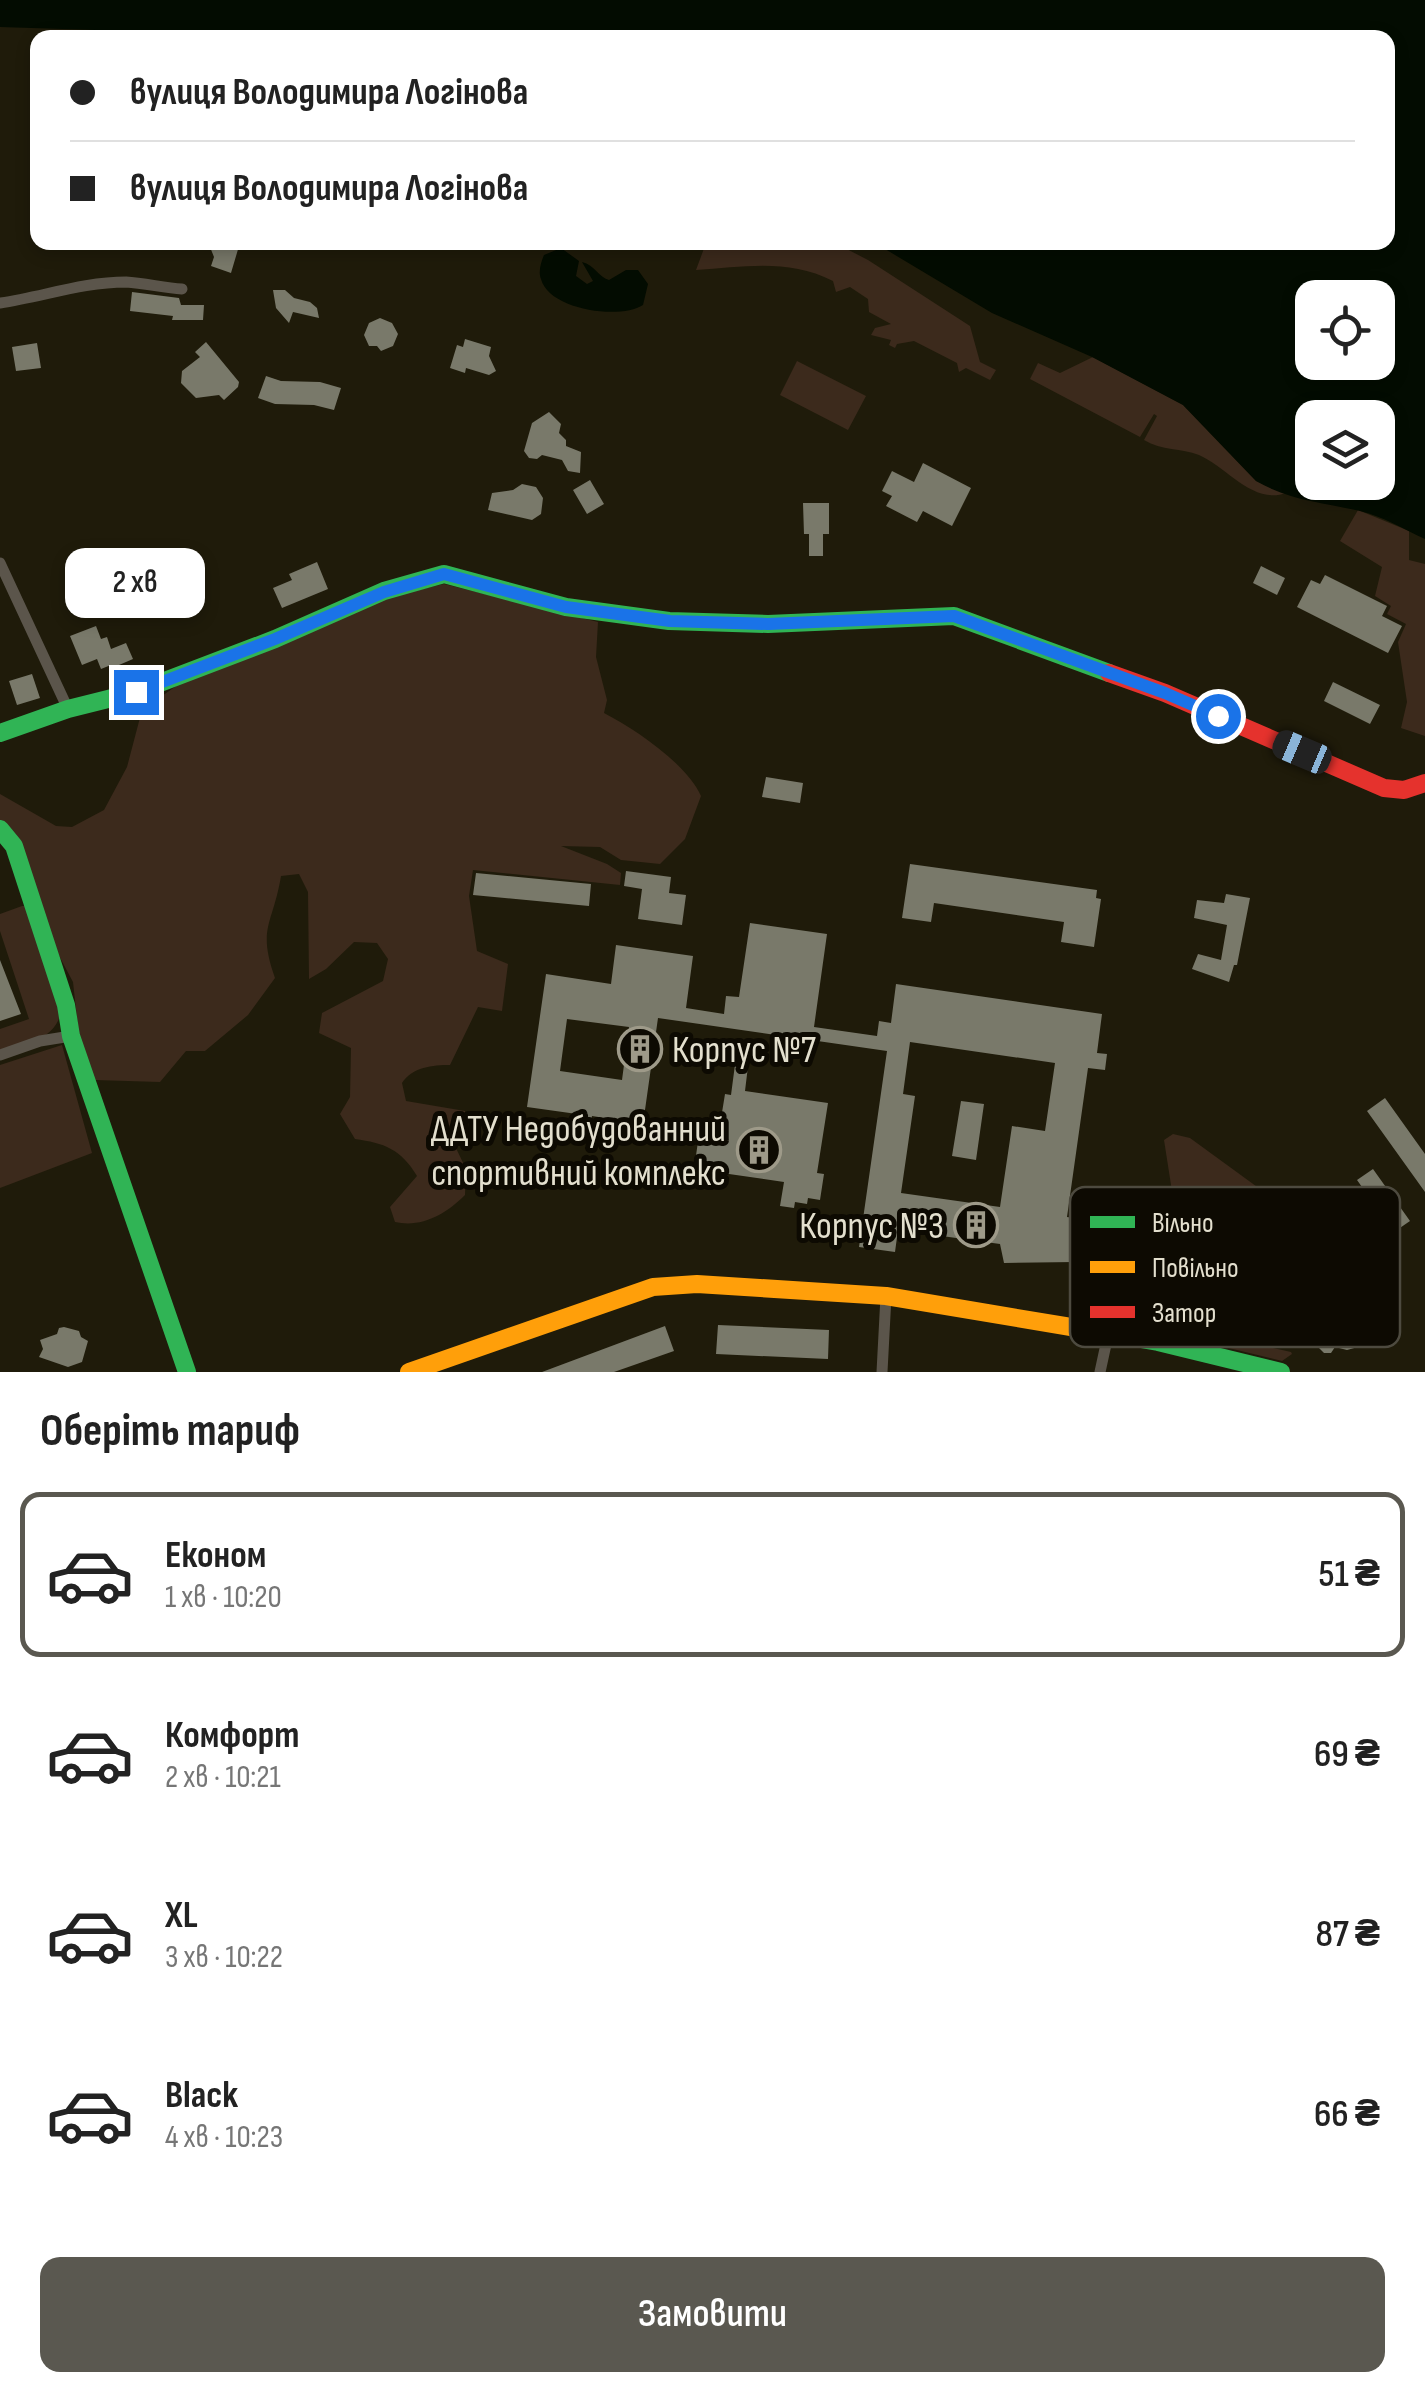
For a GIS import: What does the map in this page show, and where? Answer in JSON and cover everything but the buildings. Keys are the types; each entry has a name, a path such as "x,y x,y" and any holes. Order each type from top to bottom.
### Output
{"street":[{"path":"0,303 46,296 66,288 125,282 182,289"},
{"path":"0,563 68,709"},
{"path":"0,733 68,709 136,692 384,592 444,574 566,607 670,621 768,624 954,616 1165,693 1384,788 1404,790 1425,782"},
{"path":"0,830 14,846 66,1005 71,1036 187,1372"},
{"path":"0,1055 40,1041 71,1036"},
{"path":"409,1372 652,1287 697,1284 886,1296 1070,1328"},
{"path":"882,1372 886,1296"},
{"path":"1100,1372 1105,1347"},
{"path":"1178,1347 1280,1372"}],"shaded area":[{"path":"0,0 1425,0 1425,539 1369,514 1307,500 1395,500 1395,400 1295,400 1294,497 1256,481 1183,405 1092,357 992,313 887,250 1395,250 1395,30 95,30 0,27"},
{"path":"564,250 579,261 576,276 587,284 593,281 582,262 609,280 626,270 638,270 648,284 643,305 603,312 557,298 541,279 544,255"},
{"path":"703,250 849,250 970,326 980,362 996,370 990,380 966,368 959,372 957,363 914,341 897,344 895,348 889,345 891,340 871,335 875,328 891,324 869,312 868,299 850,287 836,292 833,281 816,274 766,266 696,270"},
{"path":"1093,357 1183,405 1256,481 1286,493 1262,494 1199,455 1144,440 1157,416 1154,414 1140,437 1030,379 1038,363 1060,373"},
{"path":"797,361 866,396 848,430 780,395"},
{"path":"1358,510 1409,531 1409,560 1425,564 1425,736 1401,728 1407,702 1398,642 1406,624 1387,614 1391,606 1375,596 1382,567 1340,541"},
{"path":"444,584 598,622 596,657 607,700 604,713 672,760 701,796 685,839 660,864 621,860 600,847 561,846 621,873 620,885 473,870 469,896 477,951 508,964 502,1011 478,1007 450,1065 417,1070 402,1083 406,1101 465,1111 465,1131 455,1146 466,1169 465,1195 433,1218 405,1223 395,1222 390,1207 417,1176 405,1159 391,1149 355,1139 340,1114 350,1097 351,1048 319,1033 322,1013 383,981 388,959 377,943 354,942 326,969 309,979 308,892 299,874 281,876 267,936 275,978 248,1015 205,1051 186,1051 160,1082 95,1080 80,1045 73,982 0,824 0,794 56,826 72,827 104,810 127,767 142,710 179,684 384,598"},
{"path":"27,906 62,1006 48,1033 0,1052 0,1029 29,1019 0,931 0,914"},
{"path":"62,1045 92,1153 0,1188 0,1065"},
{"path":"1173,1134 1190,1138 1257,1187 1171,1187 1164,1140"},
{"path":"1224,1347 1269,1347 1291,1352 1282,1361"}],"traffic: fast":[{"path":"0,733 68,709 136,692 275,639 384,591 444,574 566,607 669,621 768,624 954,616 1109,673"},
{"path":"0,829 14,846 66,1005 71,1036 187,1372"},
{"path":"1178,1347 1281,1372"}],"traffic: slow":[{"path":"409,1372 653,1287 697,1284 886,1296 1070,1327"}],"traffic: jam":[{"path":"1109,673 1165,693 1384,788 1404,790 1425,783"}],"place":[{"name":"Корпус №7","path":"640,1049"},
{"name":"ДДТУ Недобудованний спортивний комплекс","path":"759,1150"},
{"name":"Корпус №3","path":"976,1225"}],"route":[{"path":"136,692 384,592 452,574 566,607 670,621 768,624 954,616 1218,716"}]}
